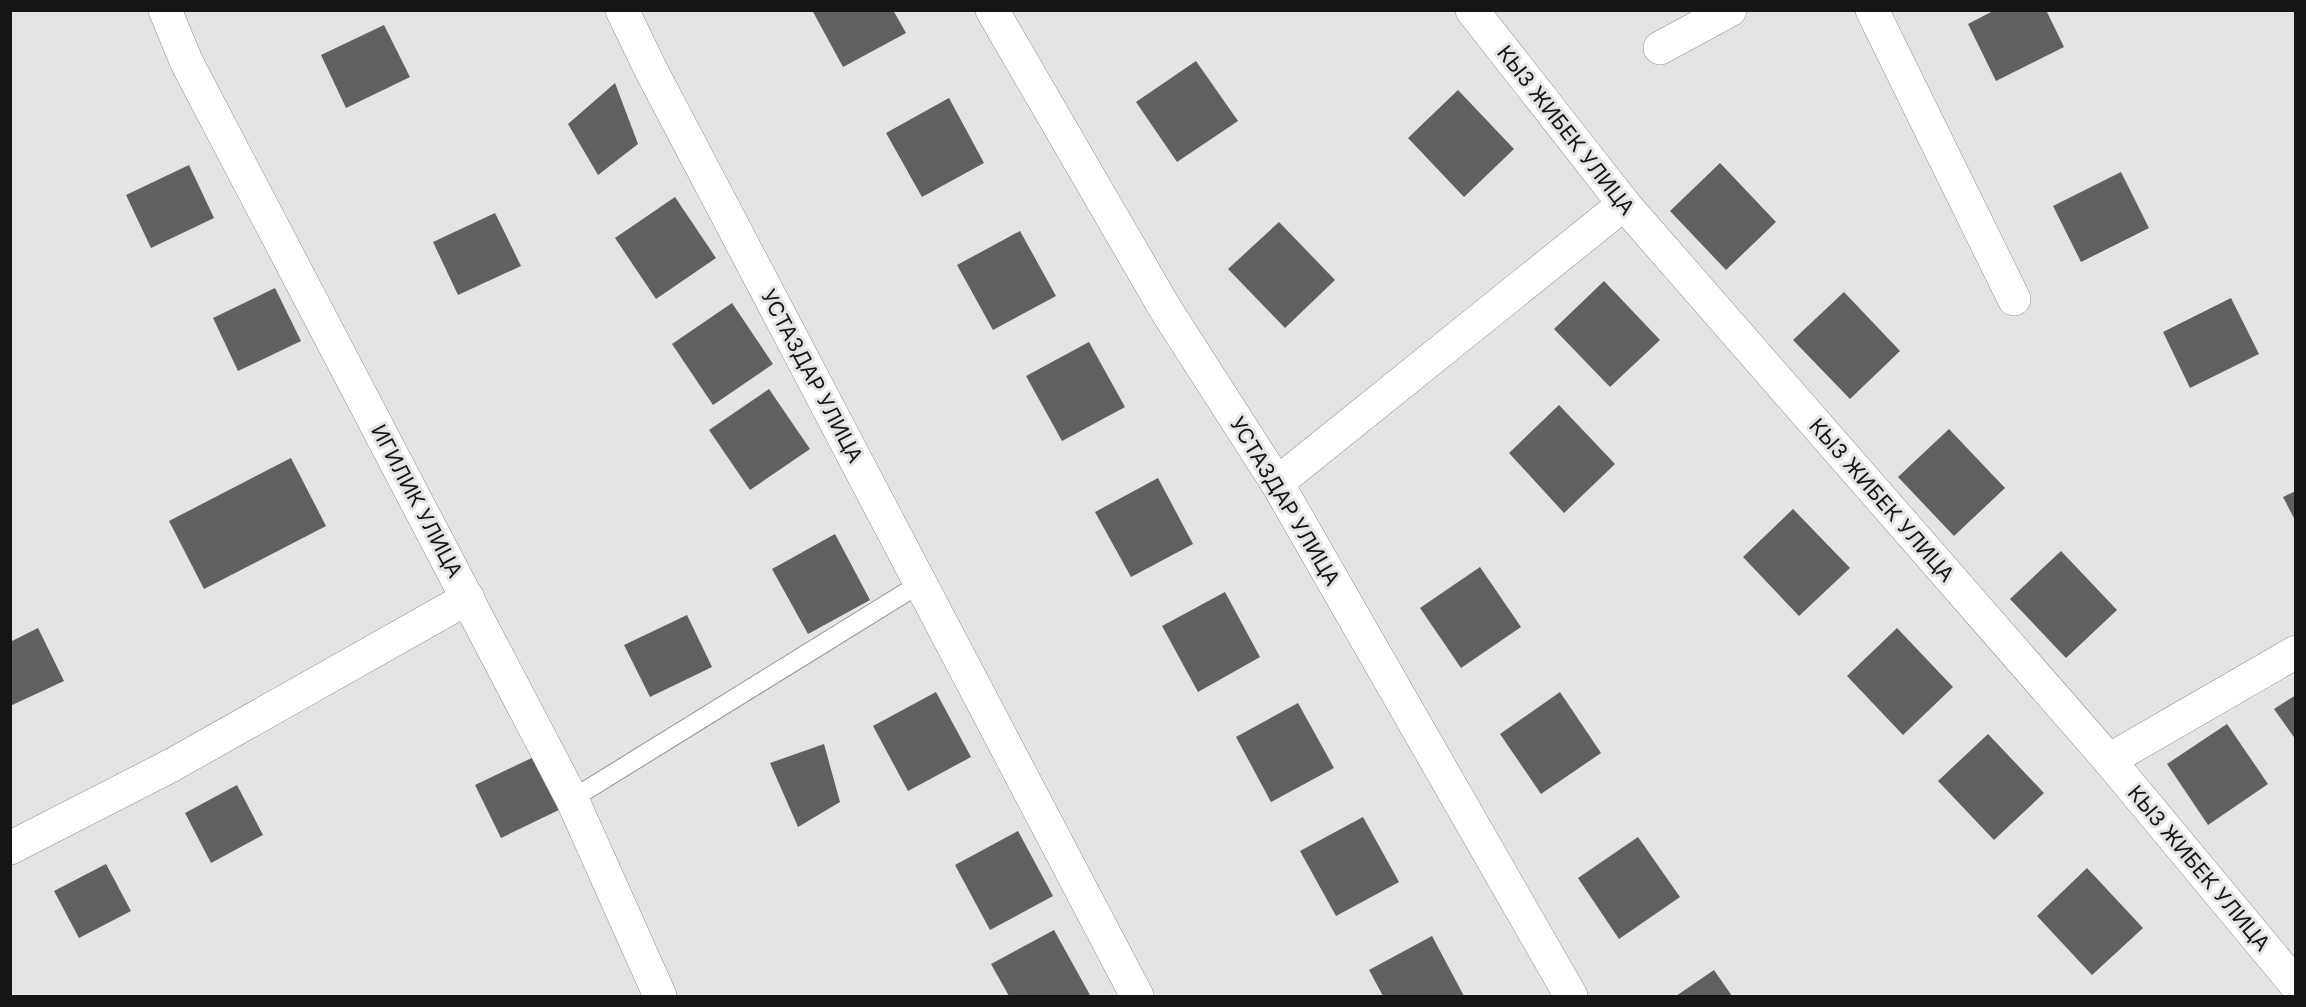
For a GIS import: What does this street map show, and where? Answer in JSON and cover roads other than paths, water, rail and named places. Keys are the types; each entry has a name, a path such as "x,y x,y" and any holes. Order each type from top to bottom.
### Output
{"street":[{"name":"ИГИЛИК УЛИЦА","path":"165,10 187,63 572,799 660,996"},
{"name":"УСТАЗДАР УЛИЦА","path":"622,10 656,80 1137,996"},
{"name":"УСТАЗДАР УЛИЦА","path":"992,10 1166,310 1277,483 1571,996"},
{"name":"КЫЗ ЖИБЕК УЛИЦА","path":"1472,10 1624,204 2109,760 2295,985"},
{"path":"1660,48 1730,10"},
{"path":"1872,10 2014,299"},
{"path":"1277,483 1624,204"},
{"path":"10,848 172,765 468,598"},
{"path":"2109,760 2295,652"}],"lane":[{"path":"572,799 921,584"}]}
